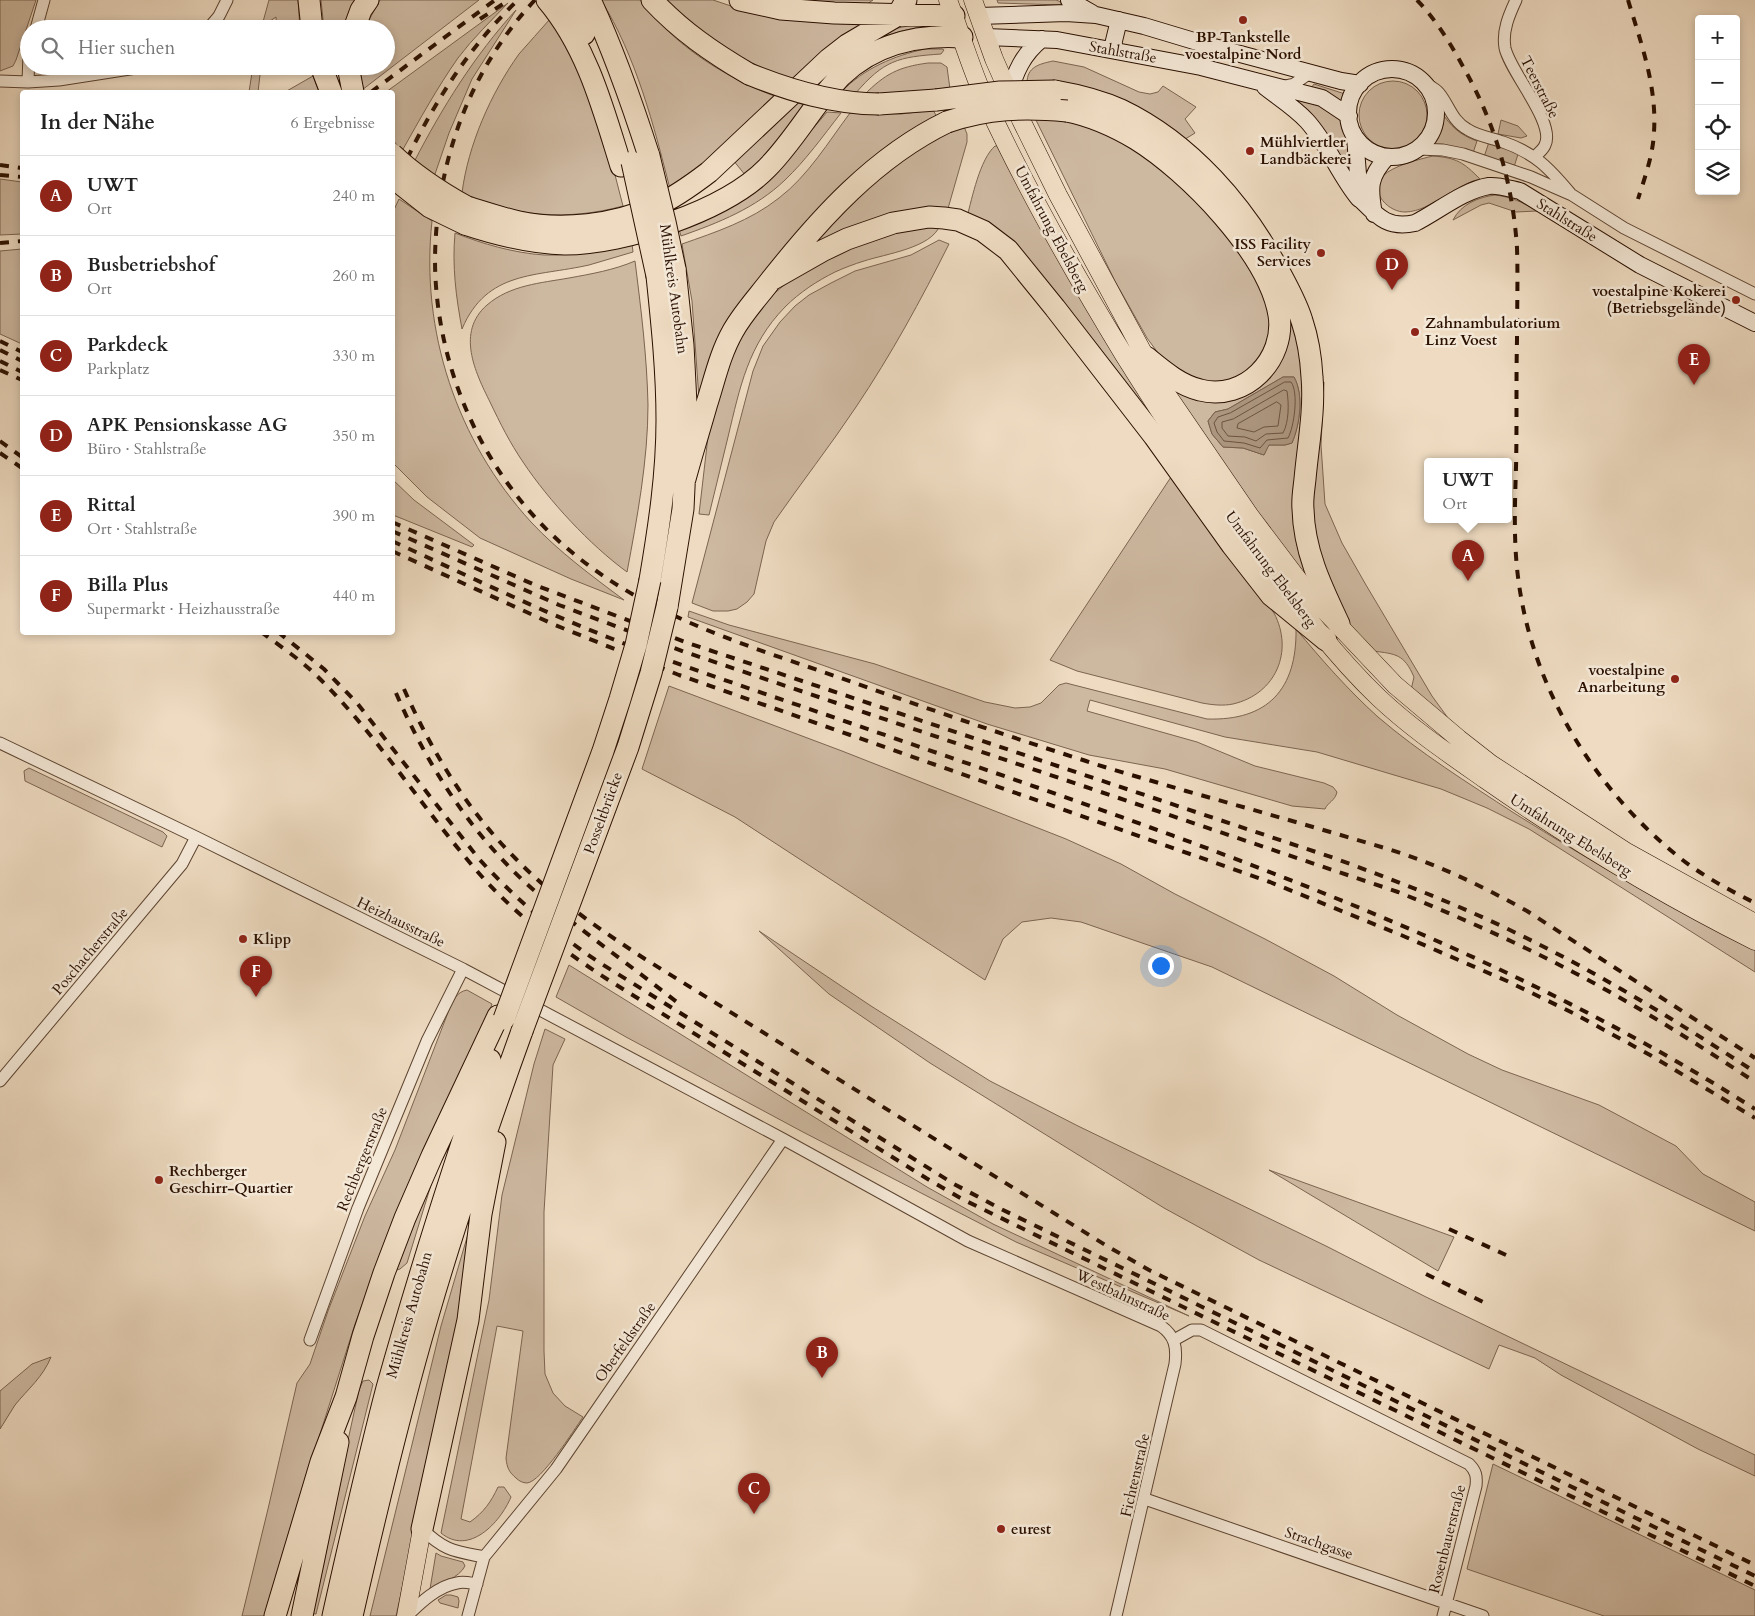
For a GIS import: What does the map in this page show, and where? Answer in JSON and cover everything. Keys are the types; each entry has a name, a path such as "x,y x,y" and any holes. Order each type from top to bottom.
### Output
{"highway":[{"path":"309,0 311,20"},
{"path":"357,20 368,0"},
{"name":"Mühlkreis Autobahn","path":"547,0 573,5 610,95 634,162 665,222 667,422 660,516 650,580"},
{"path":"652,0 668,17 695,40 749,74 772,84 828,100 879,104 936,100 1000,92 1055,91 1084,96 1121,110 1146,125 1176,146 1205,171 1249,222 1278,269 1302,320 1309,352 1313,405 1303,507 1306,541 1314,570 1339,624"},
{"path":"740,0 781,8 834,14 902,8 934,14 951,8"},
{"path":"395,179 430,207 466,216 520,222 555,225 585,224 610,221 654,207 688,188 709,172 823,64 847,44 902,8"},
{"path":"395,157 466,216 496,234 528,241 577,244 609,239 676,220 722,200 743,187 765,170 782,151 830,87 844,72 860,60 883,47 906,40 930,36 962,37"},
{"path":"324,75 330,90"},
{"path":"349,75 352,90"},
{"path":"685,479 718,364 733,332 747,310 807,235 854,188 903,147 925,133 962,117 1000,109 1020,108 1067,111 1095,118 1137,140 1165,160 1193,185 1238,234 1269,284 1276,301 1280,324 1277,347 1270,361 1260,374 1247,383 1233,389 1218,392 1202,391 1188,387 1174,379 1146,357"},
{"name":"Mühlkreis Autobahn","path":"634,162 644,212 666,272 683,345 687,423 685,479 683,509 671,590"},
{"path":"771,280 822,251 872,230 911,219 944,218 968,224 983,231 1008,250 1055,308 1154,436 1232,546 1270,595 1326,640"},
{"name":"Posseltbrücke","path":"501,1018 518,982 620,699 636,645 650,580"},
{"name":"Posseltbrücke","path":"519,1041 628,747 651,672 671,590"},
{"path":"277,1610 320,1462 346,1397 363,1336 384,1273 405,1218 501,1018"},
{"name":"Mühlkreis Autobahn","path":"339,1616 371,1452 402,1337 501,1018"},
{"path":"422,1529 468,1320 486,1185 519,1041"},
{"name":"Mühlkreis Autobahn","path":"339,1616 381,1491 427,1316 472,1174 519,1041"},
{"path":"303,1611 335,1465 346,1397"}],"main road":[{"path":"951,8 976,8"},
{"name":"Umfahrung Ebelsberg","path":"951,8 984,99 1056,238 1099,314 1184,450 1236,523 1348,667 1398,715 1514,800 1619,866 1712,919 1755,941"},
{"name":"Umfahrung Ebelsberg","path":"976,8 1009,95 1058,195 1161,386 1250,516 1309,594 1395,685 1491,764 1625,852 1755,922"},
{"path":"962,37 986,37"},
{"path":"406,1616 422,1529"}],"street":[{"path":"38,20 44,0"},
{"path":"215,20 227,0"},
{"path":"1069,0 1096,15"},
{"name":"Teerstraße","path":"1516,0 1504,30 1505,46 1509,61 1541,116 1547,139 1546,145 1535,157"},
{"name":"Stahlstraße","path":"976,8 1096,15 1341,82 1360,84"},
{"path":"1112,49 1119,20"},
{"name":"Stahlstraße","path":"986,37 1058,40 1201,67 1322,98 1348,116"},
{"path":"1009,95 1018,67 1032,47 1042,39"},
{"path":"1360,200 1355,137 1348,116 1350,101 1360,84 1372,75 1388,70 1400,70 1414,75 1438,92 1452,116 1468,130 1518,148 1535,157 1555,175 1572,195"},
{"path":"1280,88 1294,84 1304,79 1310,73"},
{"path":"28,75 28,82"},
{"path":"0,81 28,82 93,75"},
{"name":"Stahlstraße","path":"1257,81 1308,122 1360,200 1374,214 1388,223 1406,225 1415,223 1474,190 1490,186 1520,191 1640,265 1755,323"},
{"path":"1355,137 1367,149 1387,157 1406,155 1418,149 1427,140 1434,126 1436,113 1430,91 1423,82"},
{"path":"1418,149 1443,150 1463,154 1531,177 1572,195 1624,228 1755,294"},
{"path":"1374,214 1371,185 1373,175 1387,157"},
{"name":"Heizhausstraße","path":"0,743 196,837 463,969 784,1140"},
{"name":"Poschacherstraße","path":"0,1081 182,864 196,837"},
{"name":"Rechbergerstraße","path":"310,1340 358,1208 427,1041 463,969"},
{"name":"Westbahnstraße","path":"784,1140 968,1241 1160,1326 1169,1332 1174,1340 1192,1330 1201,1330 1461,1459 1475,1470"},
{"name":"Oberfeldstraße","path":"468,1616 484,1557 556,1469 784,1140"},
{"name":"Fichtenstraße","path":"1116,1616 1145,1499 1175,1364 1176,1351 1174,1340"},
{"name":"Rosenbauerstraße","path":"1443,1616 1476,1486 1475,1470"},
{"name":"Strachgasse","path":"1145,1499 1483,1616"},
{"path":"422,1529 443,1547 453,1551 484,1557"},
{"path":"406,1616 425,1599 447,1586 456,1583 477,1584"}],"shaded area":[{"path":"0,0 36,0 29,20 20,20 20,48 13,66 0,71"},
{"path":"269,0 298,0 299,20 276,20 276,17 272,20 263,20"},
{"path":"321,0 356,0 348,20 323,20"},
{"path":"380,0 479,0 395,65 395,20 369,20"},
{"path":"601,0 640,0 668,31 702,58 738,80 777,97 723,149 670,189 643,92 624,44"},
{"path":"662,0 713,0 749,12 868,21 794,83 721,49"},
{"path":"784,0 873,0 867,4"},
{"path":"997,0 1056,0 1061,2 1061,5 998,3"},
{"path":"508,3 458,58 402,151 395,142 395,90 389,90"},
{"path":"516,10 472,79 449,133 434,177 414,162 460,83 486,46"},
{"path":"550,19 575,58 614,171 623,206 582,214 541,214 501,207 462,193 475,138 490,102 519,54"},
{"path":"925,23 942,23 903,31 871,43 842,61 816,88 809,86 837,61 867,40 890,30"},
{"path":"925,49 944,50 941,54 893,62 875,74 855,94 841,92 860,76 880,64 902,55"},
{"path":"1053,61 1084,67 1139,92 1150,94 1158,92 1163,86 1196,107 1185,119 1195,133 1182,141 1027,83 1029,73 1035,67"},
{"path":"928,63 941,63 947,67 950,89 864,95 879,82 900,69"},
{"path":"252,75 260,75 258,90 249,90"},
{"path":"360,75 382,75 362,90"},
{"path":"313,76 318,90 288,90"},
{"path":"1400,81 1412,87 1421,96 1427,108 1425,128 1417,139 1400,149 1386,149 1369,139 1361,128 1359,108 1369,91 1380,83"},
{"path":"1314,84 1345,94 1342,105 1311,88"},
{"path":"1280,92 1323,106 1334,113 1340,120 1347,136 1351,179"},
{"path":"1070,100 1106,109 1124,117 1158,138 1189,162 1243,222 1261,248 1276,275 1298,333 1303,363 1305,405 1295,484 1299,538 1309,574 1327,607 1273,538 1162,377 1186,393 1217,398 1243,392 1266,376 1282,350 1286,331 1281,297 1271,275 1234,220 1183,167 1132,130 1110,118 1069,106","holes":["1283,377 1294,377 1299,392 1300,410 1292,443 1268,445 1264,455 1243,448 1223,447 1212,434 1208,421 1215,412 1228,409"]},
{"path":"796,102 805,105 773,149 746,176 733,160"},
{"path":"933,110 937,117 839,192 699,399 692,301 682,244 745,219 779,198 809,169 850,113 901,114"},
{"path":"1441,111 1456,129 1465,136 1477,141 1473,153 1431,144 1436,135"},
{"path":"827,112 841,113 814,148 774,190 736,214 681,236 678,226 779,169"},
{"path":"1035,118 1058,118 1122,137 1179,180 1235,242 1271,306 1267,350 1236,382 1202,385 1161,357 1147,338 1115,281"},
{"path":"1501,120 1518,126 1527,136 1521,138 1498,134"},
{"path":"963,124 967,134 967,142 947,212 808,248 841,212 898,159"},
{"path":"1489,142 1519,151 1514,167 1484,157"},
{"path":"995,146 999,146 1184,462 967,217 981,169"},
{"path":"1433,156 1459,162 1480,179 1470,182 1434,203 1415,211 1406,212 1393,209 1382,200 1378,189 1379,182 1387,172 1399,166"},
{"path":"0,179 20,182 20,234 0,235"},
{"path":"1495,195 1517,200 1537,211 1516,212 1489,203 1481,205 1453,220 1456,214 1471,202"},
{"path":"399,199 432,221 430,262 432,303 439,343 449,382 464,420 483,456 505,490 531,522 576,563 624,600 571,579 480,538 427,497 395,465 395,208"},
{"path":"940,225 935,233 918,245 853,265 822,279 797,296 772,321 762,336 747,368 709,515 699,514 709,428 733,346 764,302 801,271 879,233"},
{"path":"455,233 476,241 533,254 588,252 632,244 633,252 589,265 515,279 499,286 485,296 472,310 462,329 455,281"},
{"path":"939,240 949,244 893,347 846,422 774,522 766,541 754,594 737,609 728,611 713,611 692,603 753,371 763,346 780,322 809,295 855,271 911,255"},
{"path":"20,249 20,343 0,334 0,251"},
{"path":"635,261 645,351 648,426 641,489 627,572 571,522 533,477 501,425 484,390 474,365 470,340 472,327 478,316 487,305 506,293 537,283 602,271"},
{"path":"1318,382 1324,382 1321,445 1325,504 1342,543 1432,696 1448,718 1470,739 1411,690 1414,677 1403,659 1393,654 1373,651 1351,626 1334,600 1308,510"},
{"path":"1173,474 1274,613 1280,627 1281,656 1277,669 1270,681 1248,699 1233,704 1202,703 1077,671 1050,660"},
{"path":"395,482 414,500 474,545 472,547 395,516"},
{"path":"689,611 729,625 875,664 985,702 1015,708 1030,707 1041,703 1059,685 1066,683 1207,719 1228,718 1247,714 1262,707 1275,697 1291,669 1295,650 1296,629 1356,696 1410,743 1514,813 1573,849 1663,901 1755,949 1755,972 1529,829 1487,808 1441,789 1317,752 1225,737 1090,700 1087,711 1197,742 1255,766 1324,783 1333,787 1337,792 1325,809 1292,806 1165,769 1089,755 987,724 688,617"},
{"path":"669,686 842,751 1066,839 1121,864 1334,976 1397,1015 1468,1054 1502,1070 1599,1105 1676,1146 1703,1174 1755,1202 1755,1231 1212,967 1081,922 1051,918 1022,922 1003,939 985,980 735,817 642,769"},
{"path":"29,768 163,832 167,836 162,847 25,781 24,771"},
{"path":"759,931 871,1006 990,1081 1426,1297 1755,1455 1755,1476 1698,1449 1561,1375 1535,1358 1499,1345 1489,1369 1259,1260 1164,1208 930,1063 829,994"},
{"path":"569,965 927,1187 993,1224 1189,1316 1016,1242 801,1131 626,1037 556,997"},
{"path":"467,990 492,1004 481,1034 382,1251 355,1324 265,1616 242,1616 297,1383 310,1364 328,1311 365,1216 395,1150 449,1010 458,995"},
{"path":"545,1029 565,1039 553,1065 544,1212 545,1374 553,1393 565,1406 583,1417 557,1454 533,1480 527,1483 523,1482 512,1474 506,1458 523,1331 497,1326 461,1519 470,1522 475,1518 487,1506 498,1487 504,1487 511,1497 506,1507 491,1526 473,1539 462,1541 452,1539 441,1533 489,1300 502,1195 534,1064"},
{"path":"1269,1170 1454,1237 1438,1271"},
{"path":"435,1172 407,1263 400,1269 390,1272"},
{"path":"468,1234 472,1236 450,1371 396,1616 370,1616 441,1326"},
{"path":"51,1357 44,1371 15,1405 0,1429 0,1391 32,1364"},
{"path":"369,1380 373,1384 316,1614 310,1613 359,1390 363,1381"},
{"path":"1493,1464 1755,1590 1755,1616 1604,1616 1467,1569"},
{"path":"436,1553 463,1562 465,1566 459,1574 430,1589"},
{"path":"446,1595 458,1597 458,1608 440,1603 438,1600"}],"water":[{"path":"1283,377 1294,377 1299,392 1299,419 1292,443 1269,445 1264,455 1243,448 1223,447 1212,434 1208,421 1215,412 1228,409"}],"railway":[{"path":"395,74 495,0"},
{"path":"480,19 509,0"},
{"path":"395,184 417,139 446,89 479,42 518,0"},
{"path":"535,0 512,27 492,57 475,88 461,120 442,188 437,223 435,259 437,301 444,342 456,383 472,422 492,459 516,494 543,526 574,554 605,577 638,597 672,615 743,644 1056,752 1388,849 1442,869 1476,884 1527,911 1755,1058"},
{"path":"1417,0 1444,34 1477,93 1494,135 1512,202 1517,248 1516,556 1522,600 1532,643 1547,684 1566,724 1590,761 1617,796 1647,829 1698,871 1755,903"},
{"path":"1628,0 1651,81 1654,115 1652,149 1638,199"},
{"path":"374,90 394,75"},
{"path":"0,165 20,168"},
{"path":"0,175 20,177"},
{"path":"0,243 20,241"},
{"path":"0,341 20,351"},
{"path":"0,350 20,360"},
{"path":"0,361 20,371"},
{"path":"0,370 20,379"},
{"path":"0,441 20,456"},
{"path":"0,453 20,467"},
{"path":"395,523 535,585 688,643 1334,858 1426,893 1494,922 1608,981 1755,1072"},
{"path":"395,532 559,605 685,652 1398,892 1530,950 1573,972 1665,1025 1755,1082"},
{"path":"395,542 527,603 637,648 718,678 1066,797 1185,840 1303,885 1420,933 1534,986 1646,1044 1755,1109"},
{"path":"395,552 555,625 679,675 1270,882 1401,935 1507,981 1573,1013 1650,1055 1755,1118"},
{"path":"265,635 305,665 339,699 486,881 536,928 610,981 962,1199 1755,1586"},
{"path":"282,635 324,669 357,703 479,859 493,874 535,913 597,961 954,1184 999,1208 1755,1576"},
{"path":"404,689 426,735 452,779 498,840 561,900 645,959 1107,1246 1149,1270 1755,1565"},
{"path":"396,693 408,720 436,771 487,843 528,885 566,917 683,1007"},
{"path":"1449,1229 1506,1255"},
{"path":"1426,1274 1483,1302"}],"place":[{"name":"BP Tankstelle voestalpine Nord","path":"1243,20"},
{"name":"Mühlviertler Landbäckerei","path":"1250,151"},
{"name":"ISS Facility Services","path":"1321,253"},
{"name":"APK Pensionskasse AG","path":"1392,290"},
{"name":"voestalpine Kokerei (Betriebsgelände)","path":"1736,300"},
{"name":"Zahnambulatorium Linz Voest","path":"1415,332"},
{"name":"Rittal","path":"1694,385"},
{"name":"UWT","path":"1468,581"},
{"name":"voestalpine Anarbeitung","path":"1675,679"},
{"name":"Klipp","path":"243,939"},
{"name":"Billa Plus","path":"256,997"},
{"name":"Rechberger Geschirr-Quartier","path":"159,1180"},
{"name":"Busbetriebshof","path":"822,1378"},
{"name":"Parkdeck","path":"754,1514"},
{"name":"eurest","path":"1001,1529"}]}
